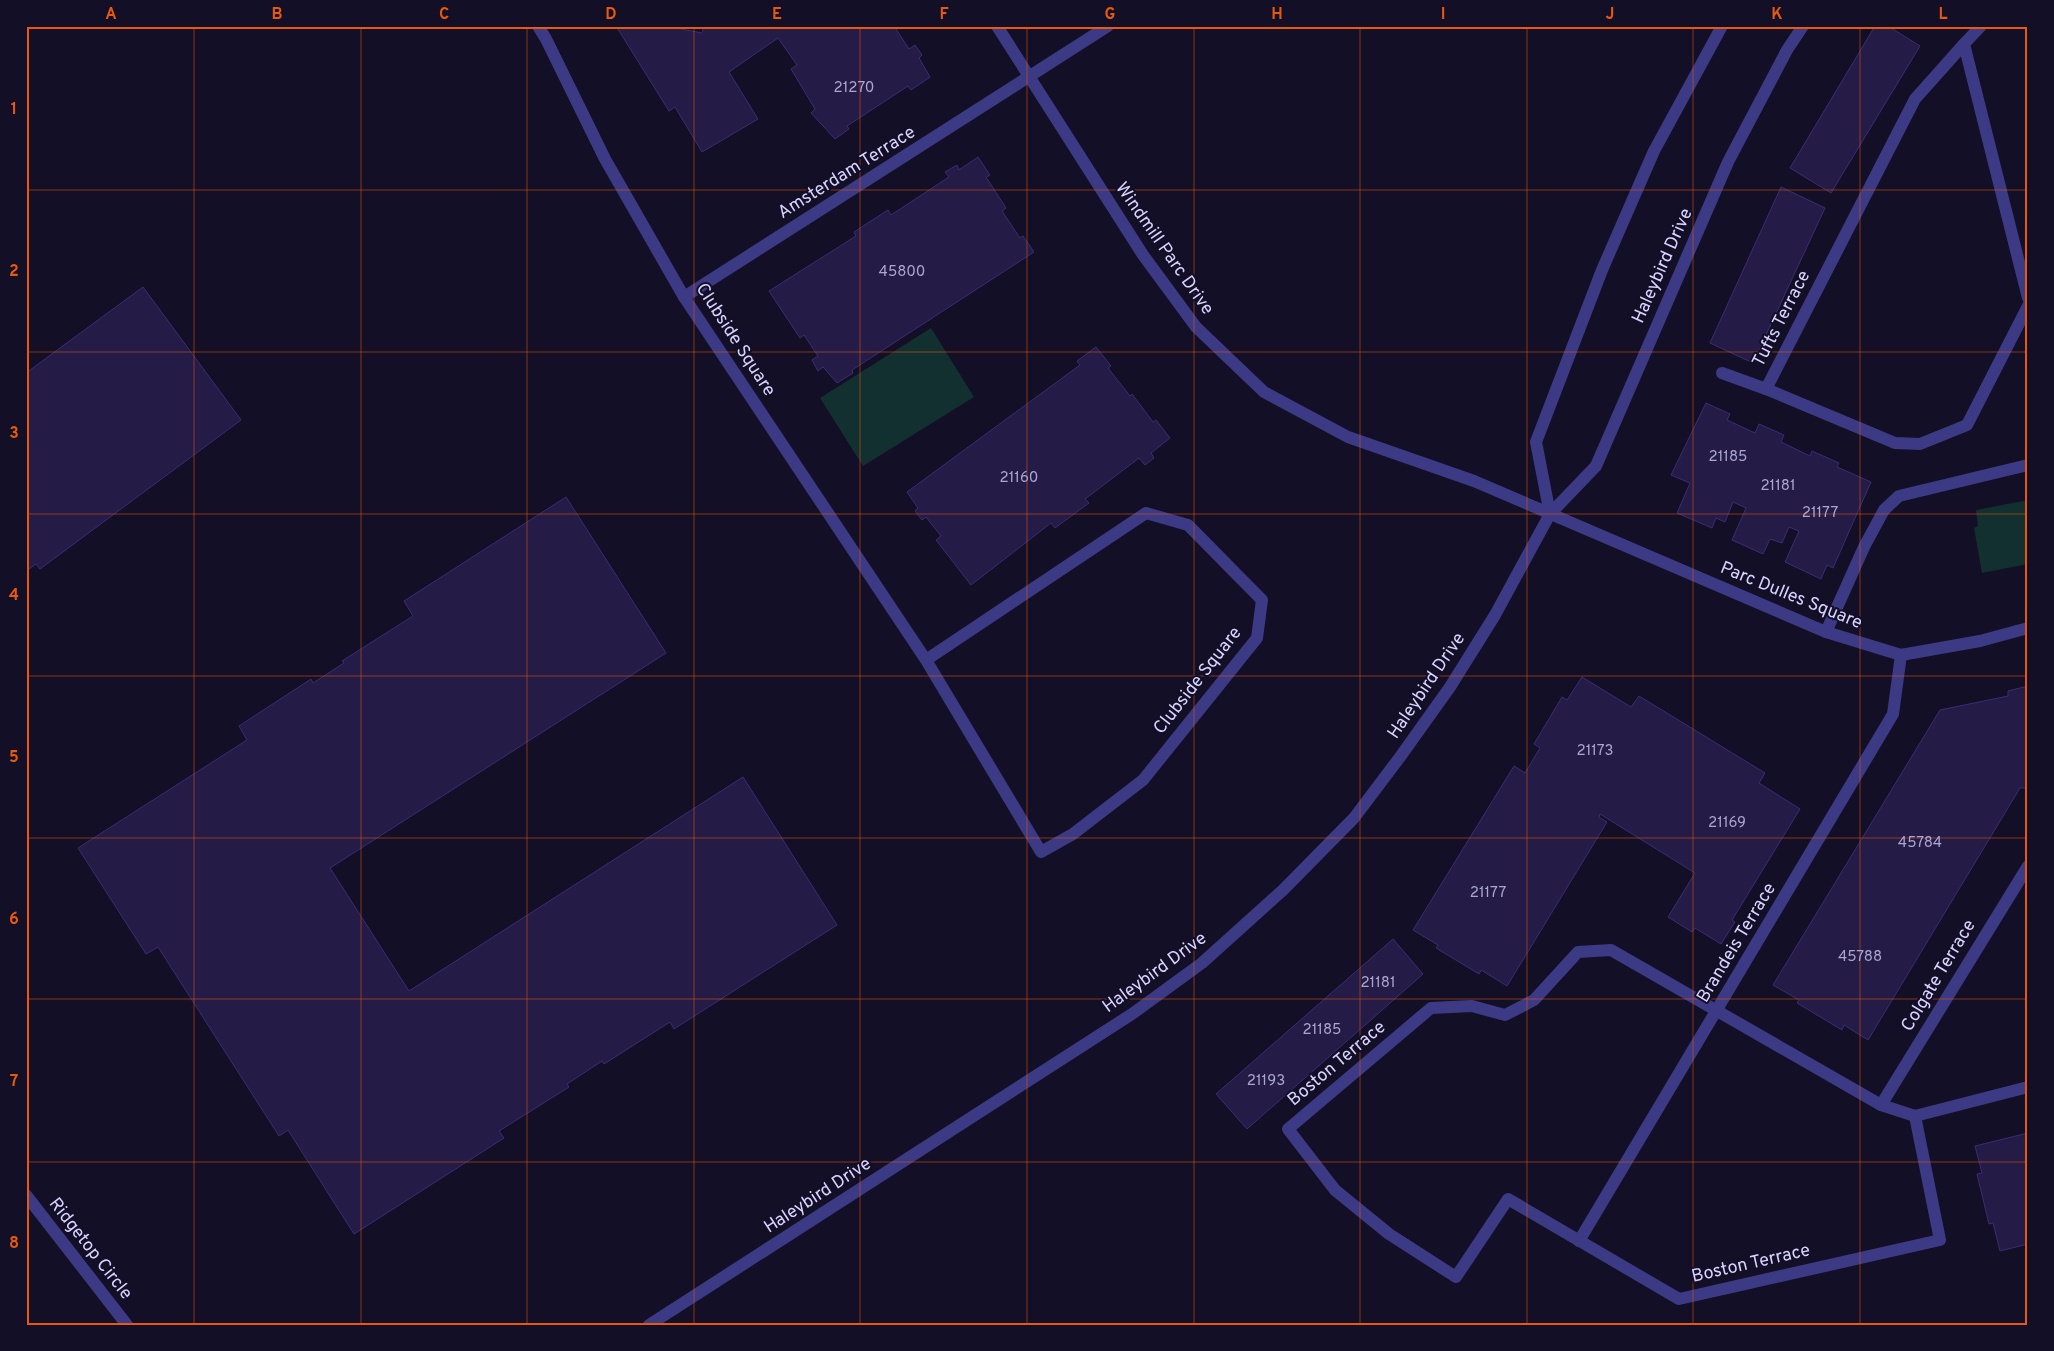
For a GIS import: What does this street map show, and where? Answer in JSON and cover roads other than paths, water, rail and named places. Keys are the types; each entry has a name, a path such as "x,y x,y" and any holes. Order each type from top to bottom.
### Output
{"street":[{"name":"Clubside Square","path":"538,26 605,160 684,297 926,660 1041,852 1072,834 1143,780 1256,638 1262,600 1188,525 1146,513 926,660"},
{"name":"Windmill Parc Drive","path":"997,26 1143,255 1196,326 1264,392 1348,437 1474,480 1550,514"},
{"name":"Amsterdam Terrace","path":"684,297 1108,26"},
{"path":"1550,514 1536,442 1602,270 1654,151 1722,26"},
{"name":"Haleybird Drive","path":"649,1325 1132,1014 1202,963 1283,890 1354,818 1450,687 1495,615 1550,514 1596,466 1728,162 1787,50 1802,26"},
{"name":"Tufts Terrace","path":"1981,26 1914,99 1766,389 1895,443 1920,444 1967,425 2028,306"},
{"path":"1964,44 2028,298"},
{"path":"1722,373 1766,389"},
{"path":"1826,632 1864,547 1884,510 1899,496 2028,465"},
{"name":"Parc Dulles Square","path":"1550,514 1826,632 1901,655 1980,641 2028,628"},
{"name":"Brandeis Terrace","path":"1579,1240 1893,714 1901,655"},
{"name":"Colgate Terrace","path":"1881,1105 2028,866"},
{"name":"Boston Terrace","path":"1611,950 1717,1011 1881,1105 1915,1116 1940,1240 1679,1299 1508,1199 1456,1276 1389,1234 1335,1190 1288,1129 1431,1008 1472,1006 1505,1015 1534,1000 1578,952 1611,950"},
{"path":"1915,1116 2028,1087"},
{"name":"Ridgetop Circle","path":"26,1195 127,1325"}]}
